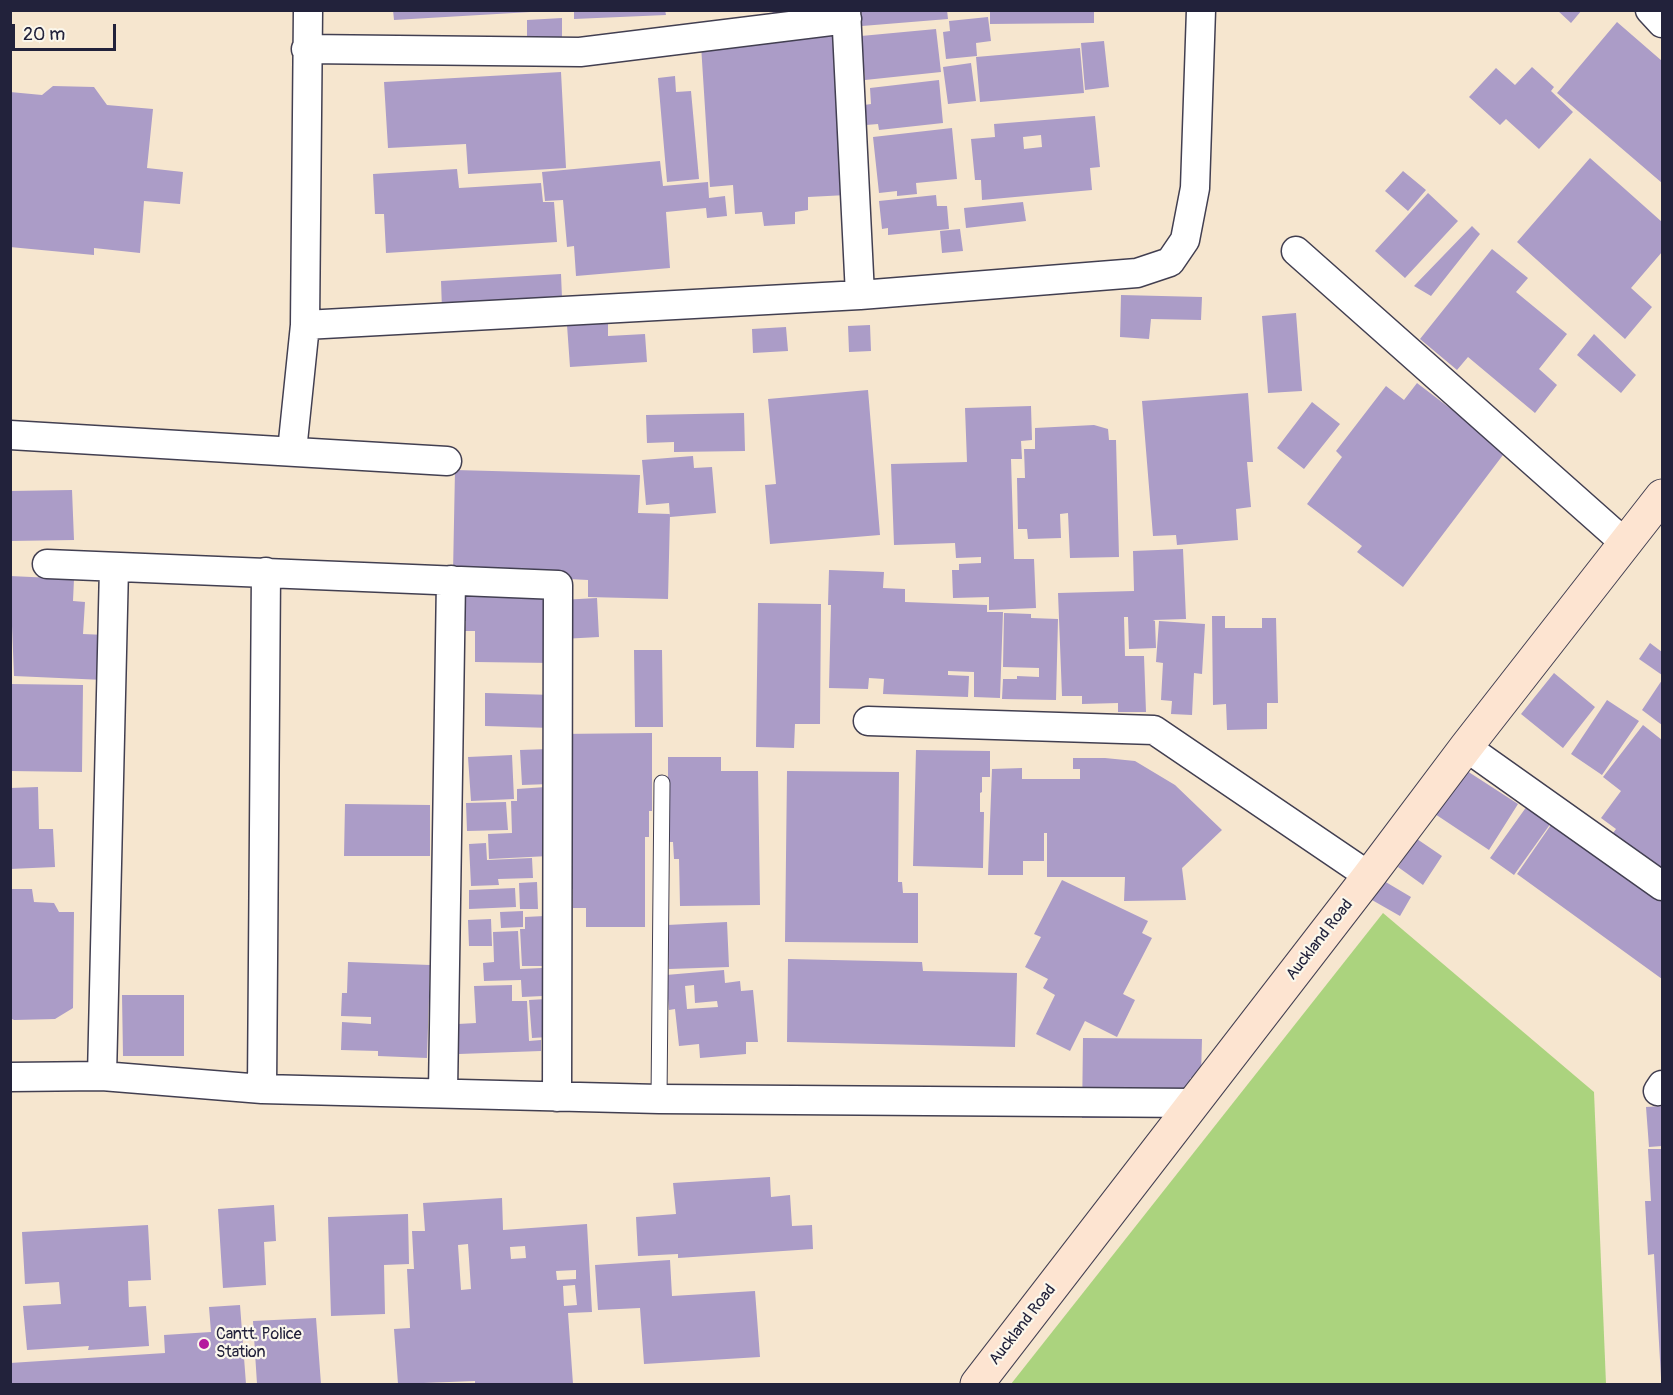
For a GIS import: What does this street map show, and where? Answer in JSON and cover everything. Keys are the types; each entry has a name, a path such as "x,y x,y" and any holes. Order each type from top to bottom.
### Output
{"street":[{"path":"292,451 305,325 308,10"},
{"path":"305,325 860,295 1137,273 1170,262 1185,240 1195,188 1201,10"},
{"path":"1650,10 1662,22"},
{"path":"306,49 580,52 846,15 860,295"},
{"path":"1296,251 1626,544"},
{"path":"10,435 447,461"},
{"name":"Auckland Road","path":"977,1384 1466,747 1662,496"},
{"path":"47,564 558,585 557,1097"},
{"path":"102,1076 114,567"},
{"path":"262,1089 266,572"},
{"path":"443,1092 451,580"},
{"path":"868,721 1154,730 1369,876"},
{"path":"1466,747 1662,886"},
{"path":"10,1077 102,1076 262,1089 443,1092 557,1097 1194,1103"}],"lane":[{"path":"659,1099 663,783"}],"green space":[{"path":"1383,913 1594,1092 1606,1384 1011,1384"}],"building":[{"path":"393,10 531,10 531,12 394,20"},
{"path":"574,10 665,10 666,15 574,19"},
{"path":"772,10 790,10 790,12 773,14"},
{"path":"861,10 947,10 948,19 862,26"},
{"path":"990,10 1094,10 1094,23 990,24"},
{"path":"1557,10 1582,10 1571,23"},
{"path":"988,17 991,41 976,43 977,56 946,59 943,32 950,31 949,21"},
{"path":"562,18 562,41 527,43 527,20"},
{"path":"1617,22 1662,61 1662,183 1557,93"},
{"path":"936,29 941,72 865,80 861,36"},
{"path":"836,36 847,195 808,197 808,210 795,212 795,224 764,226 762,212 735,214 733,185 710,187 701,45"},
{"path":"1104,41 1109,87 1085,90 1081,43"},
{"path":"1080,48 1084,93 980,102 976,57"},
{"path":"971,63 976,101 948,104 943,67"},
{"path":"1532,67 1554,87 1551,91 1573,112 1539,149 1506,119 1500,125 1469,97 1496,68 1515,85"},
{"path":"561,72 566,168 468,174 466,144 388,148 384,82"},
{"path":"675,76 676,92 691,91 699,179 667,182 658,78"},
{"path":"939,80 943,123 879,130 878,124 866,125 864,105 871,104 870,88"},
{"path":"53,86 94,87 107,105 153,109 147,168 183,172 180,204 144,201 140,253 94,248 94,255 10,247 10,92 42,95"},
{"path":"1095,116 1100,167 1090,168 1092,190 982,200 981,180 975,180 971,139 995,137 994,124","holes":["1041,135 1042,147 1024,149 1023,137"]},
{"path":"952,128 957,179 916,183 917,194 897,196 897,191 879,193 873,137"},
{"path":"1590,158 1662,222 1662,252 1631,288 1652,307 1625,339 1517,242"},
{"path":"660,161 663,186 708,182 709,198 725,196 727,216 707,218 706,208 666,212 670,268 576,276 574,246 567,247 563,200 545,201 542,172"},
{"path":"457,169 459,188 541,183 543,202 554,202 557,242 386,253 384,214 375,214 373,174"},
{"path":"1403,171 1426,190 1408,211 1385,191"},
{"path":"1428,193 1458,221 1405,278 1375,251"},
{"path":"936,195 937,206 947,206 949,229 888,235 888,228 882,229 879,201"},
{"path":"1023,202 1026,221 966,228 964,208"},
{"path":"1472,226 1480,234 1431,296 1414,286"},
{"path":"960,229 963,251 942,253 940,231"},
{"path":"1492,249 1528,278 1516,292 1567,334 1539,369 1557,385 1535,413 1468,357 1457,370 1420,339"},
{"path":"561,274 562,298 442,310 441,281"},
{"path":"1121,295 1202,297 1201,320 1151,319 1149,339 1120,337"},
{"path":"1296,313 1302,391 1268,393 1262,316"},
{"path":"608,323 608,336 645,334 647,362 570,367 567,325"},
{"path":"870,325 871,351 849,352 848,326"},
{"path":"786,327 788,351 753,353 752,329"},
{"path":"1594,334 1636,375 1621,393 1577,355"},
{"path":"1417,383 1506,451 1403,587 1357,552 1362,546 1307,504 1342,457 1336,451 1386,386 1404,400"},
{"path":"868,390 880,535 770,544 765,485 776,484 768,399"},
{"path":"1248,393 1253,462 1247,462 1251,507 1236,509 1238,540 1177,545 1176,535 1153,536 1142,401"},
{"path":"1312,402 1340,424 1304,469 1277,448"},
{"path":"1031,406 1032,440 1021,441 1022,459 1011,459 1014,559 1034,559 1036,608 989,610 989,597 953,598 952,570 959,570 959,564 981,563 981,557 956,558 955,543 894,545 891,464 967,462 965,408"},
{"path":"744,413 745,451 674,452 674,442 647,443 646,415"},
{"path":"1094,425 1108,429 1109,440 1116,440 1119,557 1070,558 1068,513 1060,514 1061,538 1028,539 1027,529 1018,529 1017,478 1025,478 1024,449 1035,449 1035,428"},
{"path":"693,456 694,468 712,467 716,513 670,517 669,503 646,505 642,460"},
{"path":"455,470 640,475 638,513 670,514 668,599 588,597 588,580 453,573"},
{"path":"72,490 74,540 10,541 10,491"},
{"path":"1183,549 1186,619 1153,620 1155,621 1156,648 1129,649 1128,617 1124,617 1125,656 1144,656 1146,712 1118,712 1118,703 1082,704 1082,696 1062,696 1058,593 1134,591 1133,551"},
{"path":"829,570 884,572 883,588 905,589 905,602 987,605 987,612 1003,612 1000,698 974,697 974,672 948,671 948,675 969,676 968,697 883,694 884,679 869,678 868,689 829,688 831,605 828,605"},
{"path":"10,576 74,579 73,601 85,602 83,634 106,635 104,680 14,676"},
{"path":"456,590 555,591 554,663 475,662 475,631 465,631 466,621 456,621"},
{"path":"597,598 599,637 562,639 561,600"},
{"path":"758,603 821,604 820,724 795,724 794,748 756,747"},
{"path":"1004,613 1031,614 1031,618 1058,619 1056,700 1002,699 1003,679 1017,679 1017,676 1039,677 1039,668 1003,667"},
{"path":"1212,616 1225,616 1225,628 1262,628 1262,618 1276,618 1278,703 1267,703 1267,729 1227,730 1226,704 1213,705"},
{"path":"1159,621 1205,624 1202,674 1194,673 1192,715 1171,714 1172,701 1161,700 1163,663 1156,662"},
{"path":"1650,643 1662,652 1662,675 1639,659"},
{"path":"634,650 662,650 663,727 635,727"},
{"path":"1554,673 1595,707 1563,748 1521,714"},
{"path":"1662,680 1662,725 1642,710"},
{"path":"10,684 83,685 82,772 10,771"},
{"path":"485,693 553,695 552,728 485,726"},
{"path":"1607,700 1639,721 1602,775 1571,754"},
{"path":"1643,725 1662,740 1662,872 1607,841 1616,829 1601,818 1621,791 1603,777"},
{"path":"652,733 652,811 649,811 649,837 645,837 645,927 586,927 586,908 573,908 573,889 559,889 559,734"},
{"path":"549,749 550,784 522,785 520,750"},
{"path":"916,750 990,751 990,777 982,777 982,792 980,793 980,812 984,812 983,868 913,866"},
{"path":"512,755 514,799 471,801 468,757"},
{"path":"668,757 721,757 721,771 758,771 760,905 680,906 679,859 674,859 673,842 668,842"},
{"path":"1073,758 1135,761 1175,785 1222,830 1182,868 1186,900 1124,901 1125,877 1047,877 1047,833 1044,833 1044,861 1023,861 1023,875 988,875 992,769 1022,768 1022,779 1080,779 1080,769 1073,769"},
{"path":"1464,769 1518,804 1489,850 1435,814"},
{"path":"787,771 899,772 898,882 902,882 903,893 918,893 918,943 785,942"},
{"path":"38,787 39,829 53,829 55,867 10,869 10,788"},
{"path":"546,787 549,856 489,859 488,834 512,833 511,801 517,801 517,789"},
{"path":"506,802 508,830 467,831 466,803"},
{"path":"345,804 430,805 430,856 344,856"},
{"path":"1527,806 1551,823 1514,875 1490,858"},
{"path":"1555,819 1662,893 1662,979 1517,874"},
{"path":"1417,839 1442,856 1423,885 1398,867"},
{"path":"486,843 487,860 532,858 533,878 498,879 499,885 471,886 469,844"},
{"path":"1062,880 1148,921 1142,933 1152,938 1123,994 1135,1000 1117,1037 1085,1021 1070,1051 1036,1034 1055,995 1043,988 1048,979 1025,967 1041,937 1034,934"},
{"path":"1384,881 1411,897 1400,916 1372,900"},
{"path":"537,882 538,909 520,909 519,883"},
{"path":"515,888 516,907 469,909 469,890"},
{"path":"10,889 32,889 34,902 54,903 59,912 74,912 73,1008 55,1019 14,1020 10,1018"},
{"path":"523,911 523,927 501,928 500,912"},
{"path":"545,916 547,966 522,966 520,929 525,929 525,917"},
{"path":"491,919 492,946 469,946 468,920"},
{"path":"727,922 729,967 669,969 667,925"},
{"path":"518,931 520,969 542,968 543,996 522,997 521,980 484,981 483,963 494,962 493,932"},
{"path":"788,959 922,962 923,971 1017,973 1015,1047 787,1042"},
{"path":"348,962 430,965 427,1058 378,1056 378,1051 341,1050 342,1022 371,1024 371,1017 341,1016 342,993 347,993"},
{"path":"724,970 725,983 740,981 741,991 753,990 758,1042 746,1042 746,1054 700,1058 699,1044 679,1046 675,1009 669,1010 666,975","holes":["694,985 695,1003 717,1001 718,1007 687,1009 685,986"]},
{"path":"512,985 512,1001 527,1001 529,1041 541,1040 541,1051 459,1054 458,1024 476,1023 474,986"},
{"path":"122,995 184,995 184,1056 123,1056"},
{"path":"547,999 549,1037 532,1038 529,1000"},
{"path":"1083,1038 1202,1039 1201,1076 1190,1078 1189,1124 1168,1093 1140,1093 1139,1118 1082,1118"},
{"path":"1662,1106 1662,1146 1649,1147 1646,1107"},
{"path":"1648,1149 1662,1149 1662,1378 1654,1254 1648,1255 1645,1201 1651,1201"},
{"path":"770,1177 771,1197 790,1195 792,1226 812,1225 813,1249 678,1258 678,1254 638,1256 636,1217 676,1214 673,1183"},
{"path":"502,1198 503,1230 587,1224 592,1312 568,1313 573,1384 475,1384 475,1381 398,1384 394,1329 410,1328 407,1269 414,1269 412,1231 425,1231 423,1203","holes":["468,1244 471,1289 461,1290 458,1245","525,1246 526,1258 511,1259 510,1247","576,1270 576,1279 557,1280 556,1271","575,1285 577,1305 564,1306 563,1286"]},
{"path":"274,1205 276,1241 264,1242 266,1285 223,1288 218,1209"},
{"path":"408,1214 409,1264 384,1265 385,1314 331,1316 328,1217"},
{"path":"148,1225 151,1280 128,1281 129,1307 146,1306 149,1346 88,1350 89,1346 27,1350 23,1306 61,1304 59,1282 25,1284 22,1232"},
{"path":"670,1260 672,1296 755,1291 760,1357 644,1364 640,1308 598,1310 595,1265"},
{"name":"Cantt. Police Station","path":"240,1305 246,1384 10,1384 10,1363 165,1353 164,1335 211,1332 209,1307"},
{"path":"316,1318 321,1384 257,1384 253,1321"}],"place":[{"name":"Cantt. Police Station","path":"204,1344"}]}
